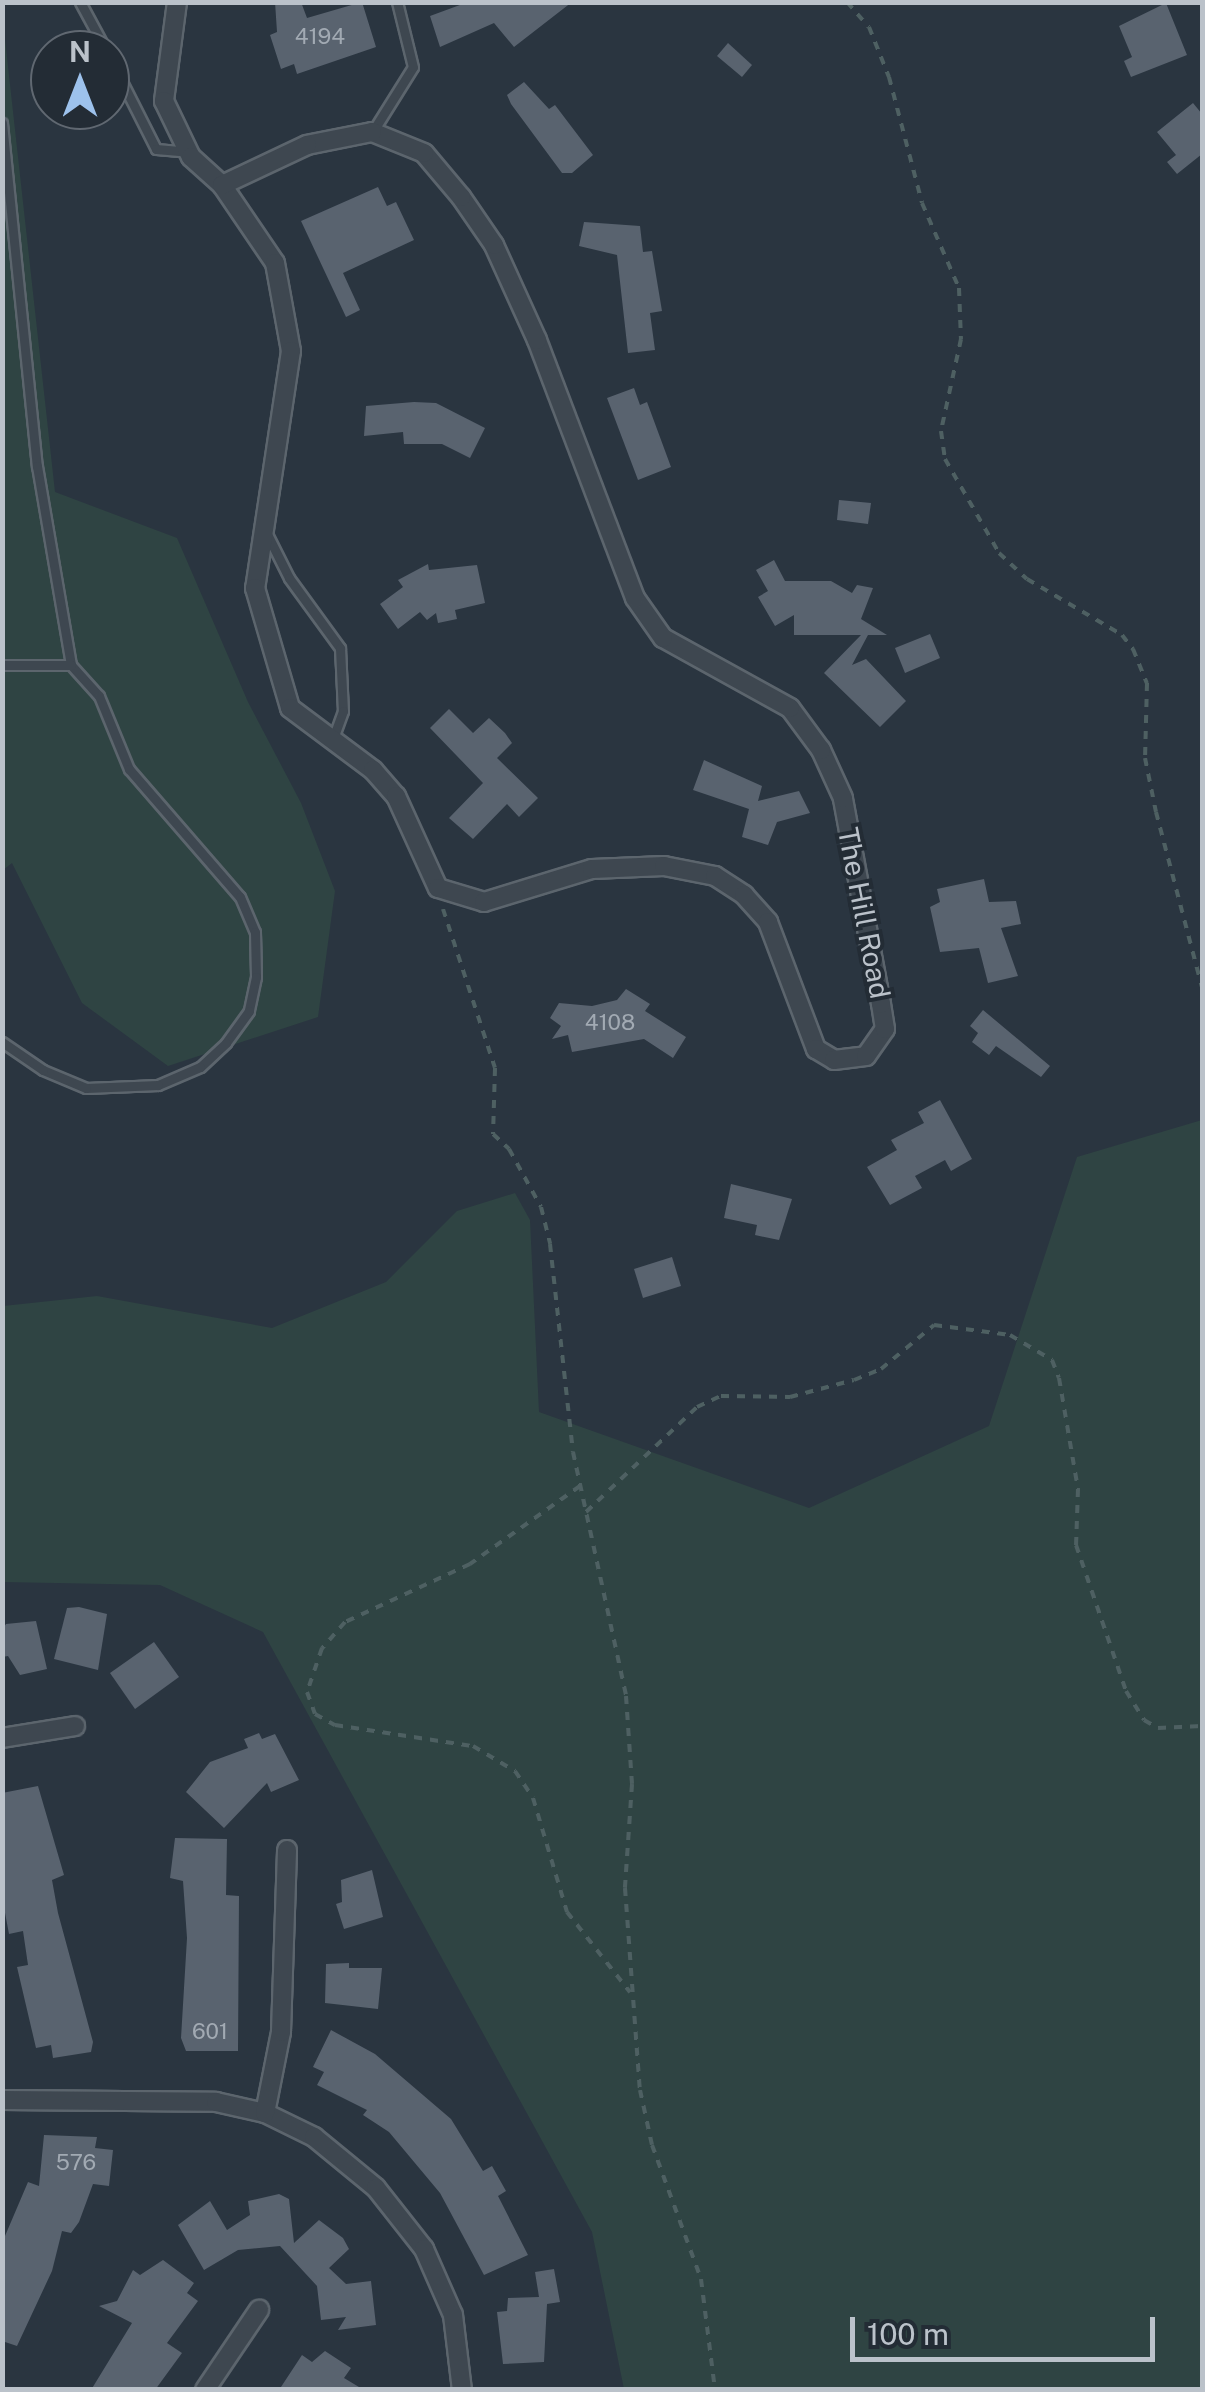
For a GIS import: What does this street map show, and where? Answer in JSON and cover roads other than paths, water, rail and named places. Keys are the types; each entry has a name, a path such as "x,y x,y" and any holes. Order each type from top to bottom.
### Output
{"street":[{"path":"177,2 164,101 188,152 222,184 275,263 291,351 256,588 290,708 334,739"},
{"path":"222,184 306,145 372,132"},
{"name":"The Hill Road","path":"334,739 396,796 438,888 484,902 592,869 698,870 730,884 768,922 816,1049 834,1060 856,1060 874,1049 885,1030 842,798 821,750 790,708 662,638 634,598 494,245 424,154 372,132"},
{"path":"2,1738 75,1726"},
{"path":"265,2113 280,2032 287,1850"},
{"path":"2,2100 190,2100 265,2113 336,2153 410,2227 446,2295 462,2357 462,2390"},
{"path":"205,2390 259,2310"}],"lane":[{"path":"80,2 95,30"},
{"path":"372,132 413,67 397,2"},
{"path":"130,98 156,149 188,152"},
{"path":"2,123 37,466 71,665 98,696 129,769 240,897 255,932 256,977 249,1011 226,1042 200,1066 158,1085 86,1088 42,1070 2,1042"},
{"path":"265,530 288,578 340,648 343,712 334,739"},
{"path":"2,665 71,665"}]}
